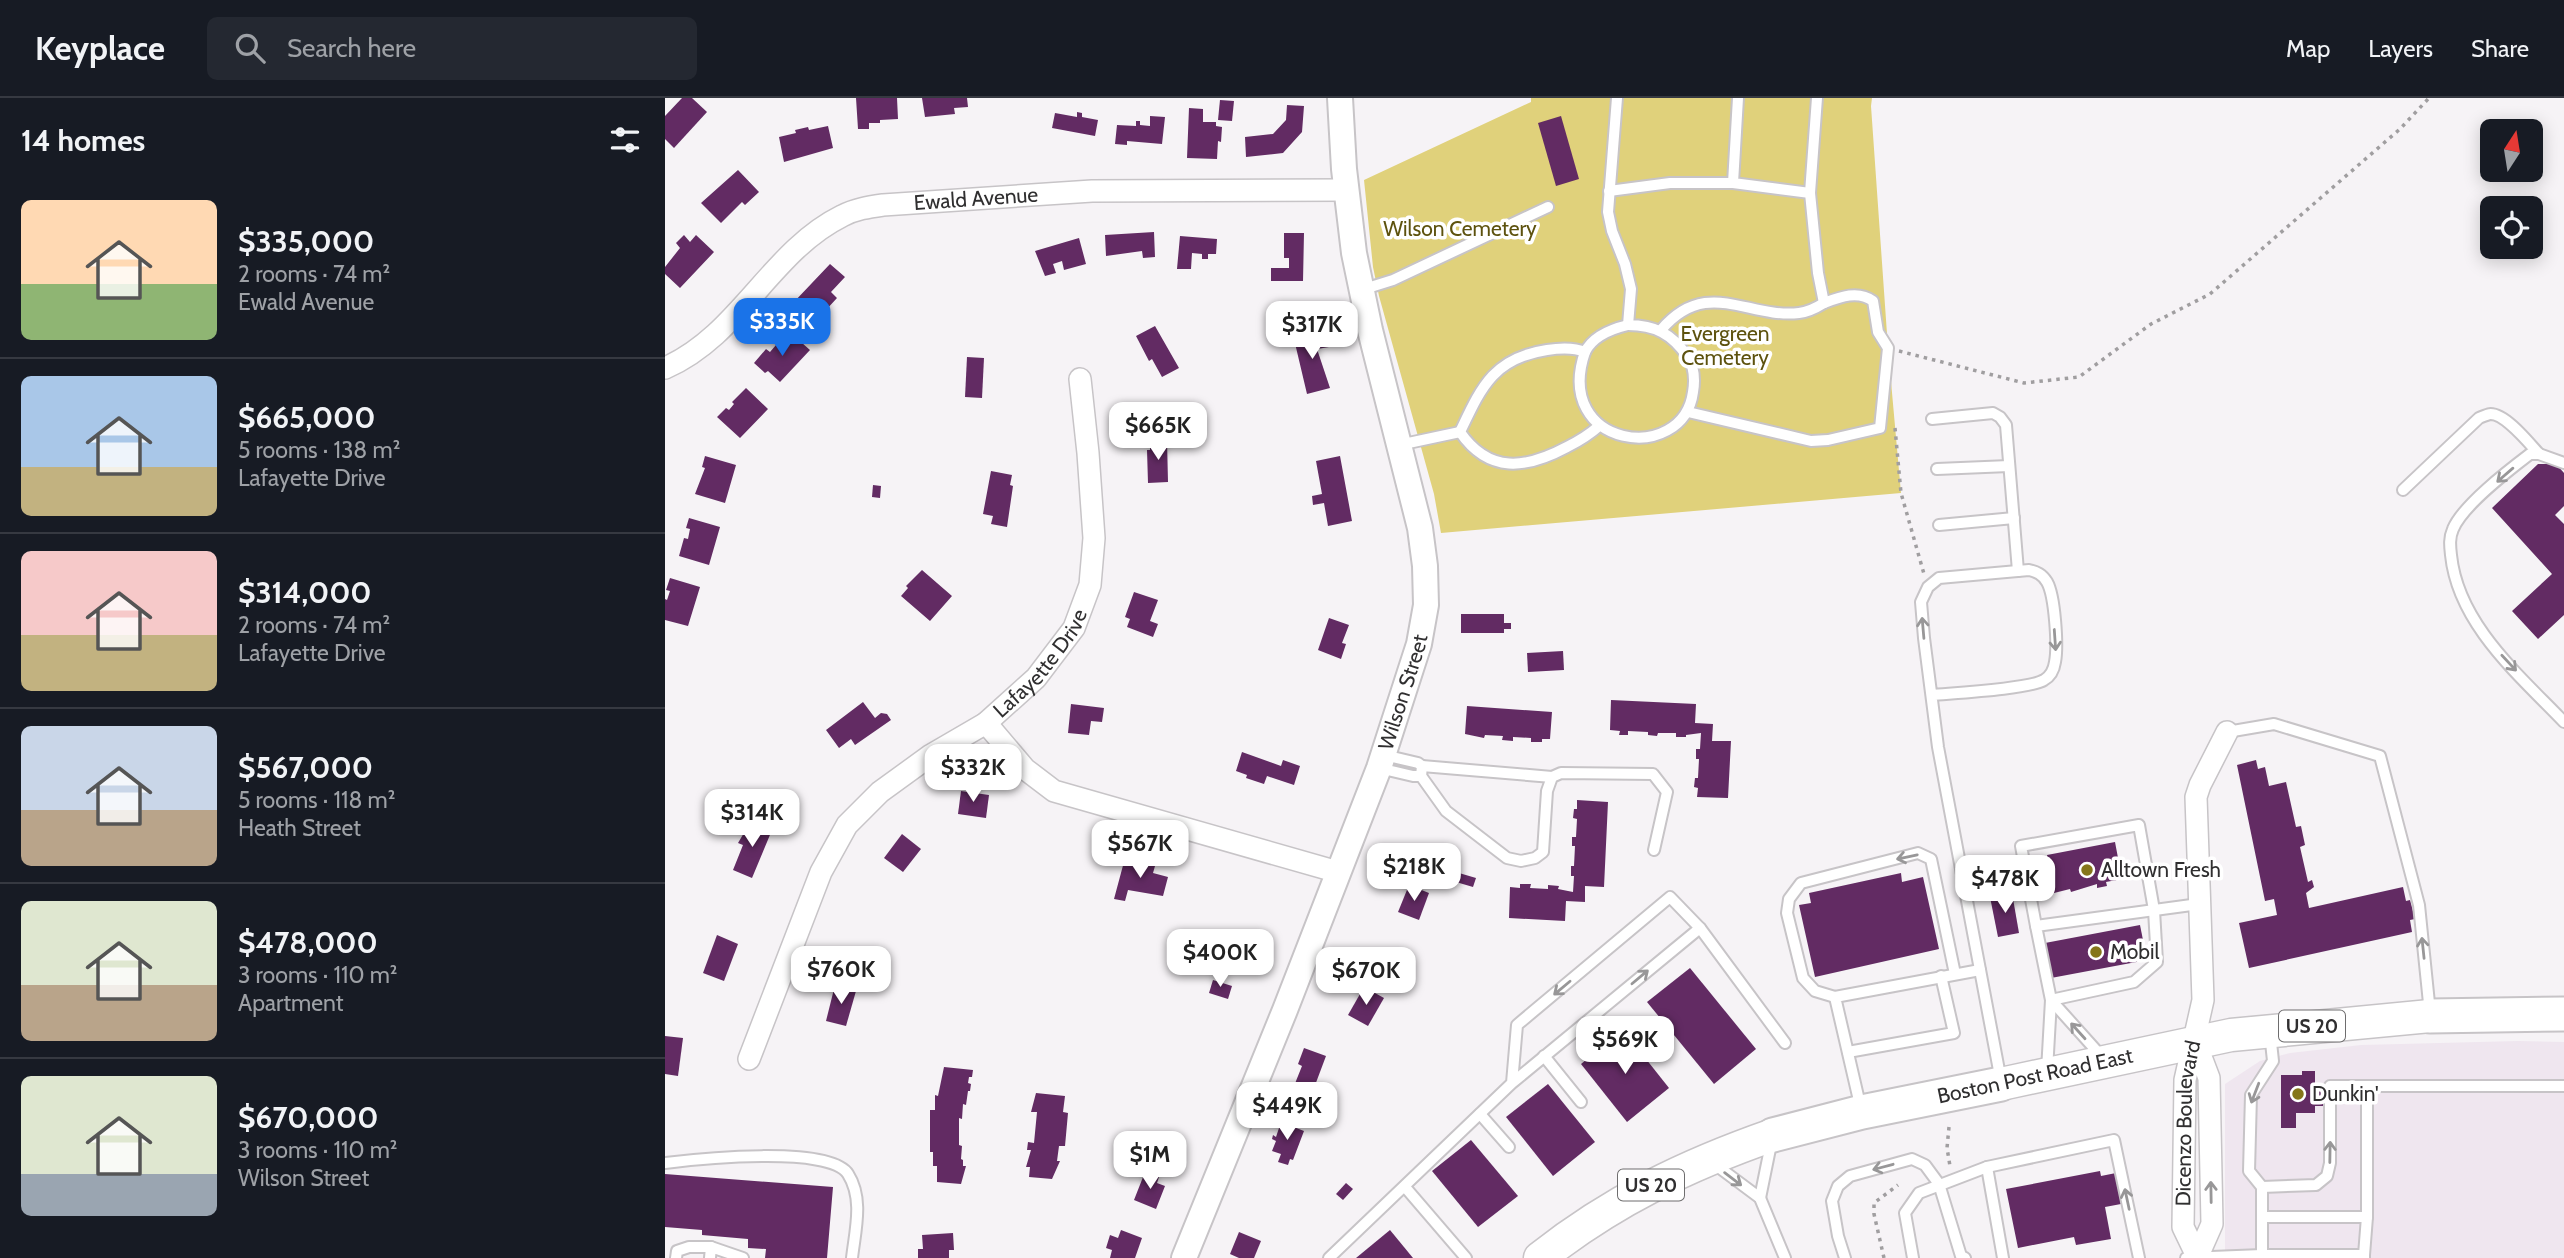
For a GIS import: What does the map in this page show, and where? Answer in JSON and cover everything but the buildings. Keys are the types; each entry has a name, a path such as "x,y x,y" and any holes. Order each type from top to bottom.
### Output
{"highway":[{"name":"Boston Post Road East","path":"2430,1016 2564,1014"},
{"name":"Boston Post Road East","path":"1773,1135 1862,1112 2001,1084"}],"main road":[{"name":"Boston Post Road East","path":"2001,1084 2195,1041 2270,1030 2430,1016"},
{"name":"Boston Post Road East","path":"1540,1258 1626,1198 1707,1159 1773,1135"}],"street":[{"name":"Wilson Street","path":"1184,1258 1381,761 1419,644 1426,606 1420,528 1354,253 1340,98"},
{"name":"Ewald Avenue","path":"665,368 688,359 711,341 796,249 843,215 857,210 883,205 1092,191 1347,190"},
{"name":"Lafayette Drive","path":"749,1059 821,872 847,825 880,792 931,755 986,723 1035,678 1074,628 1090,585 1094,538 1080,379"},
{"path":"986,723 1025,769 1054,791 1338,872"},
{"path":"2195,1041 2203,1000 2197,794 2227,732"},
{"name":"Dicenzo Boulevard","path":"2193,1258 2212,1224 2209,1078 2195,1041"},
{"name":"Dicenzo Boulevard","path":"2193,1258 2183,1227 2185,1080 2195,1041"}],"lane":[{"path":"1616,98 1608,218 1631,289 1629,325"},
{"path":"1733,183 1738,98"},
{"path":"1817,98 1809,193 1824,303"},
{"path":"1609,191 1670,183 1733,183 1809,193"},
{"path":"1361,290 1393,280 1548,207"},
{"path":"1661,330 1670,319 1700,303 1731,303 1790,314 1811,311 1824,303 1849,296 1866,296 1873,301 1878,332 1888,348 1880,428 1828,440 1811,441 1688,412"},
{"path":"1629,325 1643,325 1661,330 1681,346 1690,359 1694,373 1694,388 1688,412 1678,424 1668,430 1646,436 1620,435 1599,426 1586,410 1581,392 1580,372 1585,352 1594,340 1629,325"},
{"path":"1460,432 1485,383 1495,370 1506,363 1543,350 1574,348 1585,352"},
{"path":"1932,419 1993,413 2006,425 2018,571"},
{"path":"2403,490 2479,418 2490,414 2508,423 2539,454"},
{"path":"1460,432 1474,450 1482,455 1504,464 1518,464 1552,456 1590,435 1599,426"},
{"path":"1399,445 1460,432"},
{"path":"2564,463 2539,454 2530,454 2458,519 2450,539 2455,579 2476,622 2490,643 2564,722"},
{"path":"1937,470 2009,466"},
{"path":"1939,525 2014,518"},
{"path":"1931,695 2033,684 2048,677 2056,656 2049,588 2038,572 1944,577 1928,587 1921,602 1931,695 1938,747 2001,1084"},
{"path":"2227,732 2274,724 2380,756 2419,905 2430,1016"},
{"path":"1381,761 1413,776 1422,771 1552,777 1561,773 1653,774 1667,792 1654,850"},
{"path":"1422,771 1446,811 1507,858 1521,861 1535,858 1543,852 1546,791 1552,777"},
{"path":"2047,1074 2051,1000 2021,846 2139,825 2154,910 2157,962 2134,982 2051,1000"},
{"path":"1955,974 1931,859 1918,853 1801,883 1789,899 1787,913 1803,978 1815,991 1836,997 1980,970"},
{"path":"1512,1083 1517,1025 1670,897 1700,928 1785,1042"},
{"path":"2036,926 2199,904"},
{"path":"1329,1258 1512,1083 1700,928"},
{"path":"1848,1052 1954,1033 1941,976"},
{"path":"1836,997 1862,1112"},
{"path":"2051,1000 2106,1061"},
{"path":"2262,1255 2262,1187 2249,1171 2251,1095 2273,1061 2270,1030"},
{"path":"1544,1056 1581,1102"},
{"path":"2262,1187 2316,1185 2327,1176 2330,1163 2330,1086 2564,1086"},
{"path":"2193,1258 2262,1255 2364,1257 2367,1217 2367,1101"},
{"path":"1480,1114 1510,1147"},
{"path":"1760,1198 1773,1135"},
{"path":"1913,1258 1905,1213 1919,1193 1987,1167 2114,1140 2139,1258"},
{"path":"665,1163 707,1158 785,1156 836,1164 848,1172 858,1200 852,1258"},
{"path":"1707,1159 1760,1198 1785,1258"},
{"path":"1845,1258 1837,1236 1832,1201 1838,1186 1850,1176 1912,1159 1925,1165 1940,1184 1961,1256 1965,1258"},
{"path":"1987,1167 2002,1258"},
{"path":"1405,1187 1466,1258"},
{"path":"2262,1217 2367,1217"},
{"path":"676,1258 677,1251 689,1247 743,1258"}],"path":[{"path":"1888,348 2024,383 2079,377 2151,324 2210,294 2400,129 2430,98"},
{"path":"1895,427 1901,493 1928,587"},
{"path":"1949,1127 1947,1148 1950,1166"},
{"path":"1884,1258 1874,1203 1898,1185"}],"shaded area":[{"path":"2564,1042 2564,1258 2225,1258 2225,1084 2260,1061 2290,1053 2361,1045"}],"green space":[{"name":"Evergreen Cemetery","path":"1531,98 1872,98 1888,348 1901,493 1441,533 1434,494 1379,296 1373,267 1364,180 1531,102"}],"place":[{"name":"Alltown Fresh","path":"2087,870"},
{"name":"Mobil","path":"2096,952"},
{"name":"Dunkin'","path":"2298,1094"}],"park label":[{"name":"Wilson Cemetery","path":"1460,229"}]}
